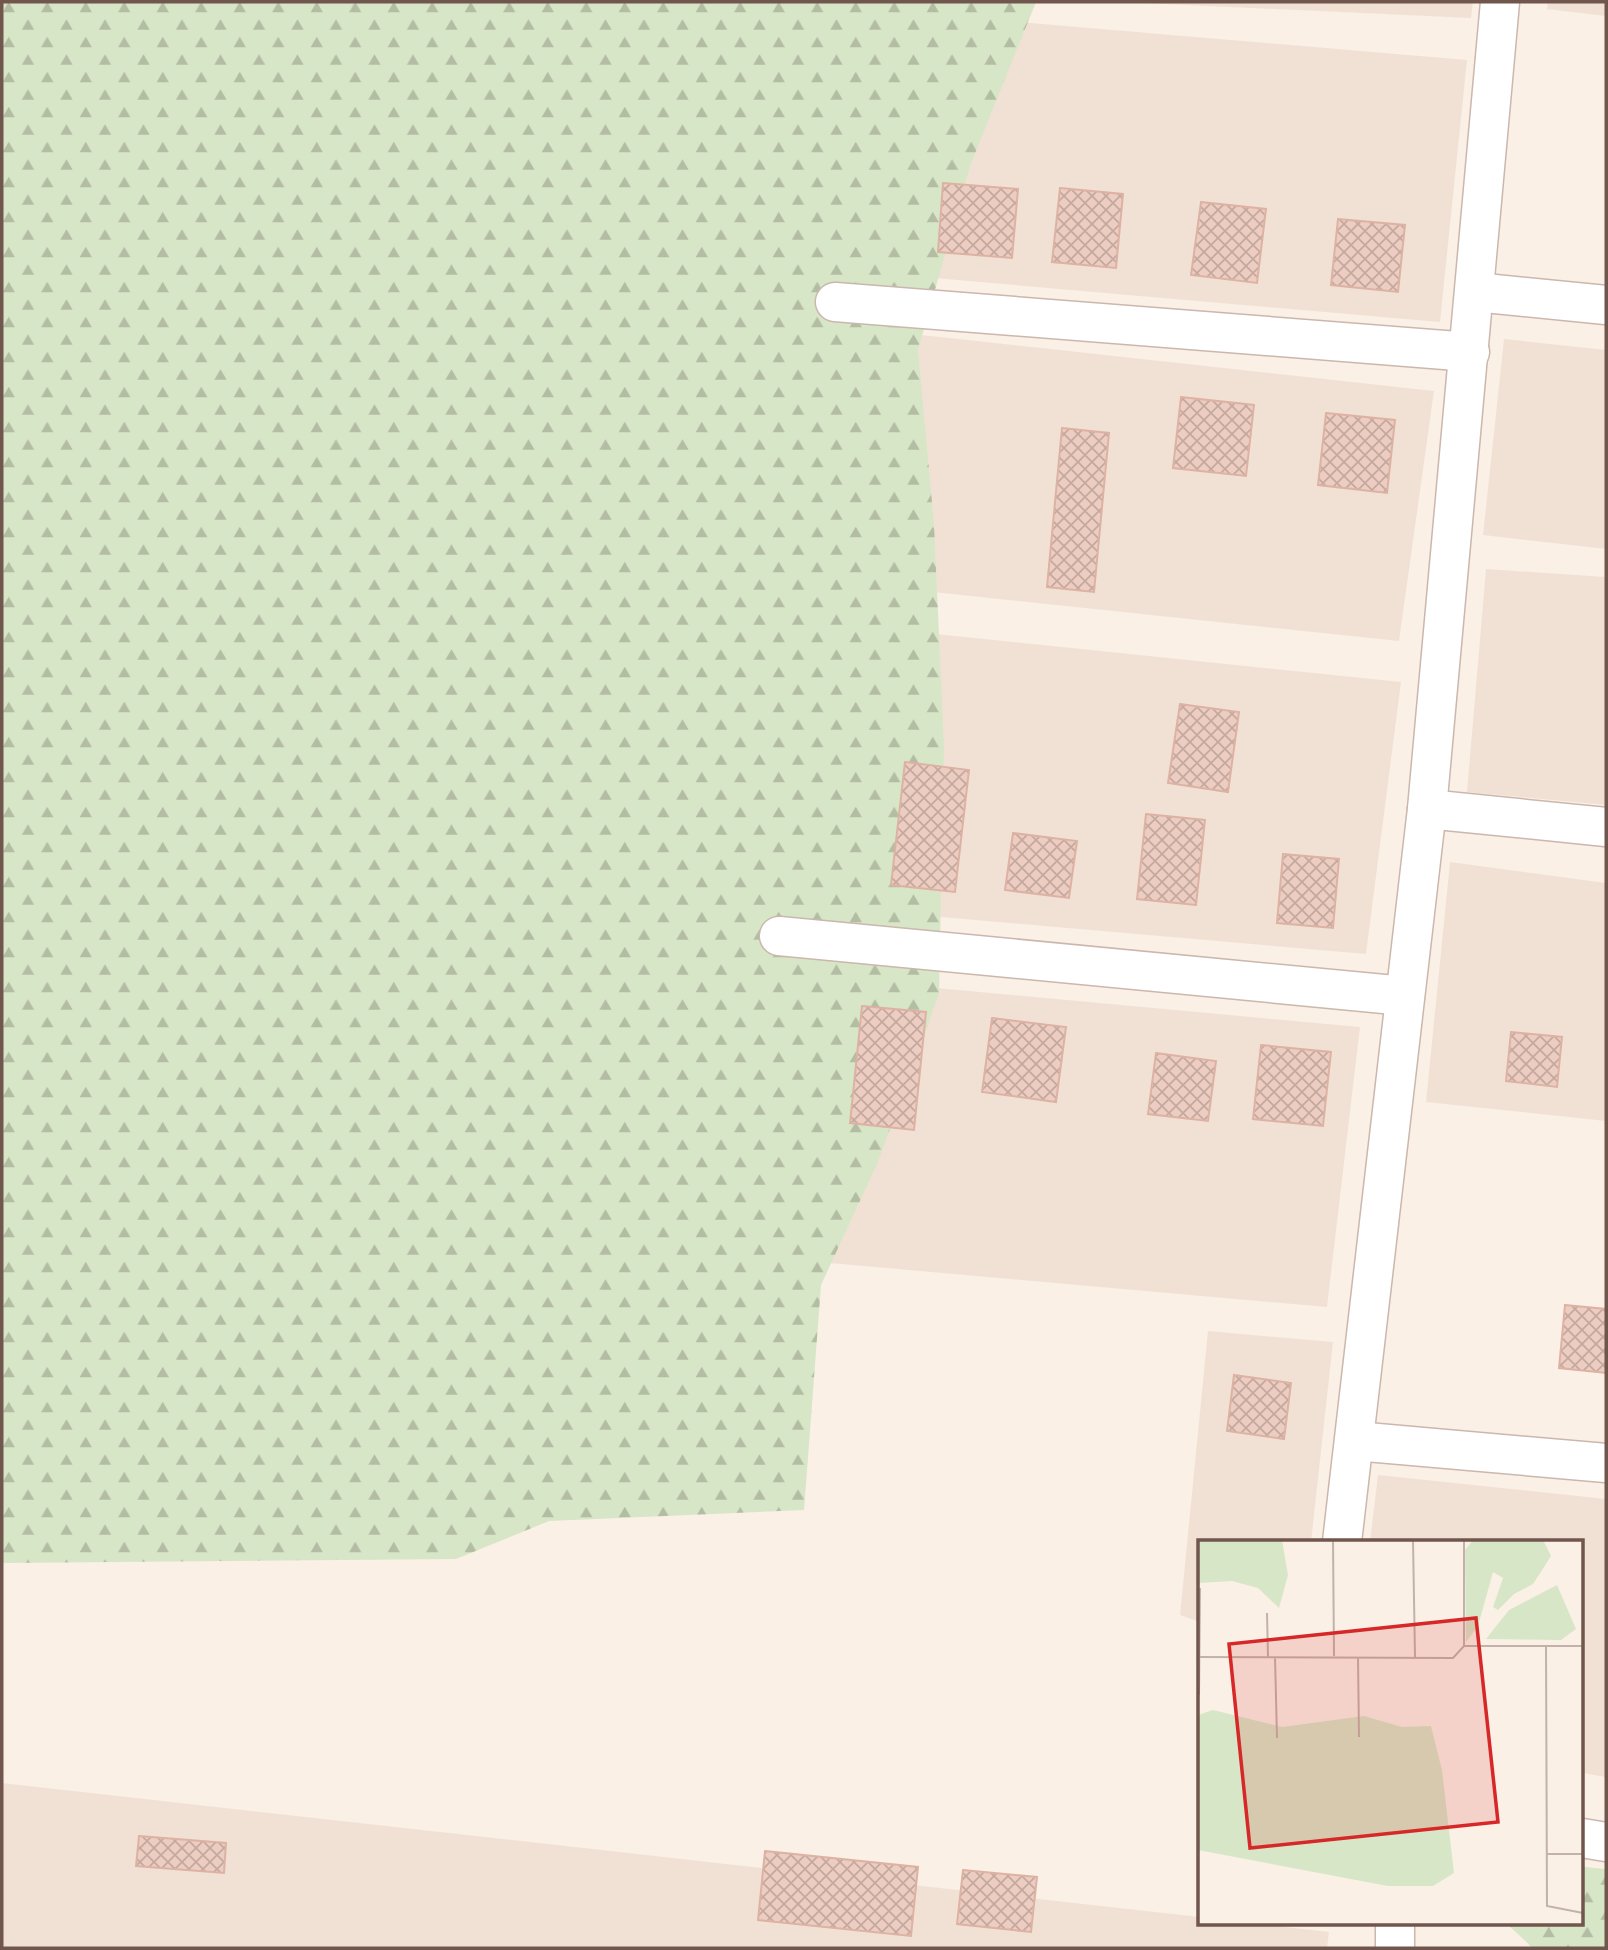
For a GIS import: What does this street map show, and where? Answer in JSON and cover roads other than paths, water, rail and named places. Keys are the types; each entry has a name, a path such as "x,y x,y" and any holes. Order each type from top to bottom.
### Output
{"street":[{"path":"1342,1540 1427,810 1500,2"},
{"path":"1475,292 1606,305"},
{"path":"835,302 1470,352"},
{"path":"1427,810 1606,827"},
{"path":"779,936 1405,996"},
{"path":"1355,1441 1606,1463"},
{"path":"1584,1839 1606,1842"},
{"path":"1395,1926 1395,1948"}]}
